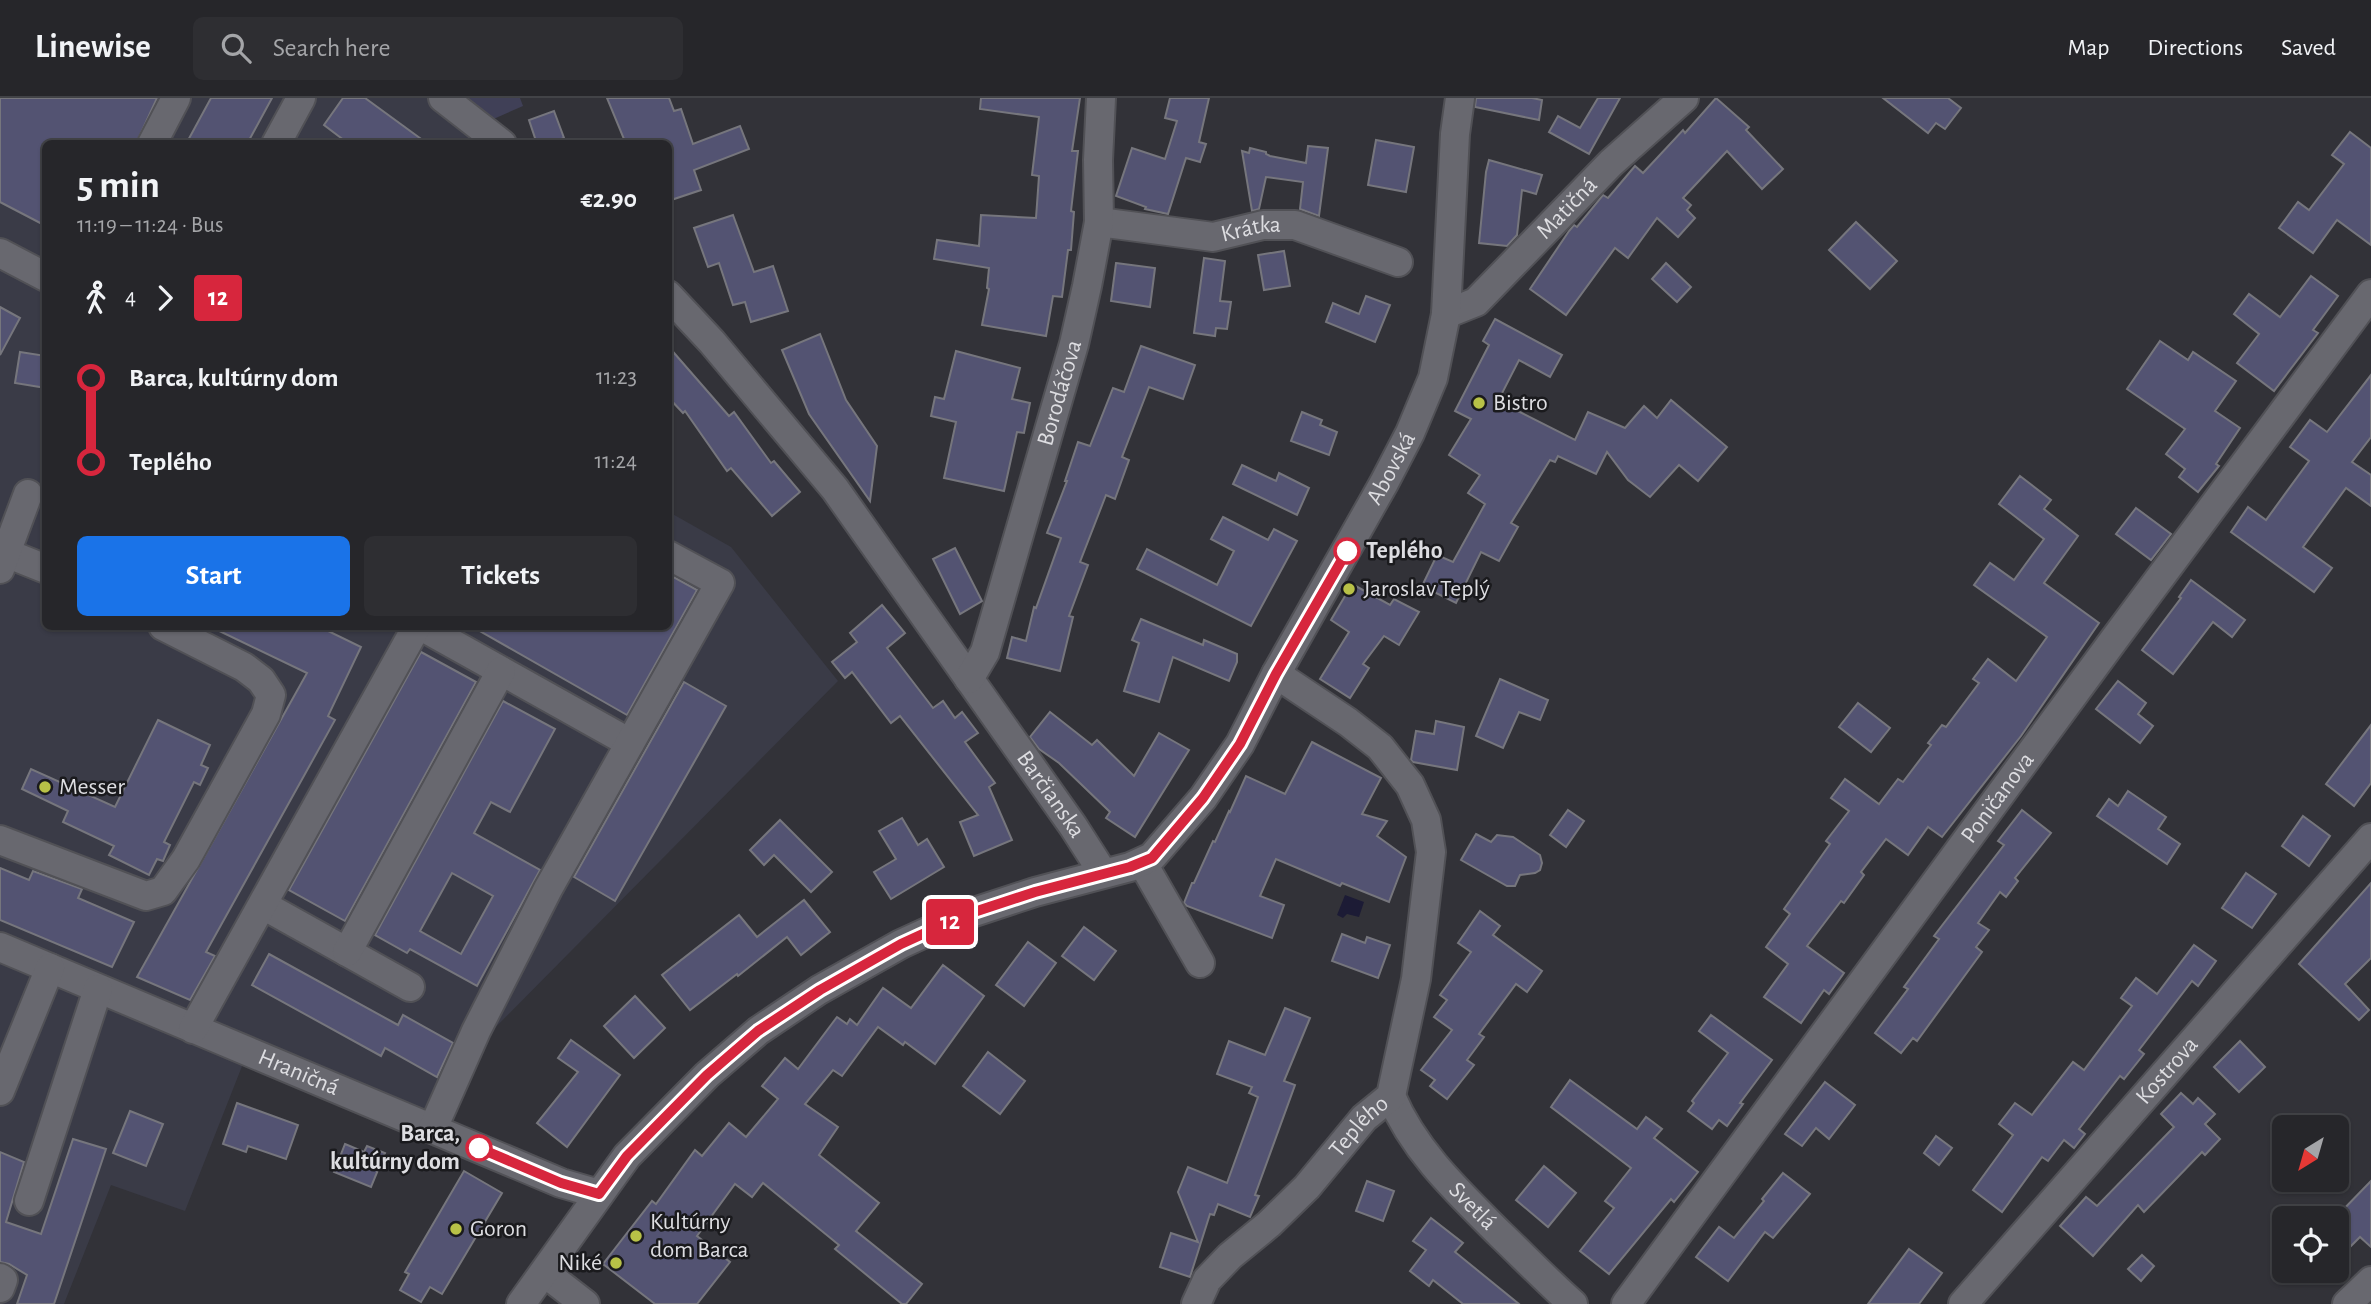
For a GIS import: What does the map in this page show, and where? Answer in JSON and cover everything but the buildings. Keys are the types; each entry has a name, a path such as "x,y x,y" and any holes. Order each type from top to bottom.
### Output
{"street":[{"path":"154,140 176,98"},
{"path":"282,140 301,98"},
{"path":"443,98 497,140"},
{"name":"Borodáčova","path":"969,678 985,652 1074,344 1098,222 1101,98"},
{"name":"Abovská","path":"1103,873 1152,858 1203,798 1240,744 1410,433 1433,378 1447,314 1455,134 1460,98"},
{"name":"Matičná","path":"1447,314 1476,302 1611,163 1684,98"},
{"name":"Krátka","path":"1098,222 1213,237 1264,225 1295,225 1398,262"},
{"path":"0,253 42,276"},
{"name":"Poničanova","path":"1626,1304 2121,629 2371,294"},
{"name":"Barčianska","path":"672,299 712,342 835,489 1103,873"},
{"path":"29,494 3,561 42,568"},
{"path":"433,1128 476,1031 548,889 720,583 672,557"},
{"path":"0,840 146,896 163,891 186,859 266,714 271,695 261,680 244,667 171,630"},
{"path":"193,1029 422,630"},
{"path":"429,630 630,743"},
{"path":"347,952 501,671"},
{"name":"Teplého","path":"1196,1304 1207,1280 1307,1187 1363,1118 1391,1096 1416,979 1431,852 1426,820 1410,785 1380,747 1276,674"},
{"name":"Kostrova","path":"1963,1304 2371,838"},
{"path":"1142,862 1200,963"},
{"path":"521,1304 627,1156 707,1075 758,1031 820,990 901,944 962,916 1103,873"},
{"path":"263,905 410,986"},
{"name":"Hraničná","path":"0,947 561,1183 599,1194"},
{"path":"0,1091 50,968"},
{"path":"29,1201 98,989"},
{"name":"Svetlá","path":"1391,1096 1402,1122 1428,1158 1558,1299"},
{"path":"545,1273 584,1304"},
{"path":"0,1278 3,1279 0,1288"},
{"path":"2347,1304 2371,1281"}],"shaded area":[{"path":"0,98 443,98 497,140 42,140 42,630 672,630 672,514 731,547 838,681 479,1044 433,1128 248,1051 185,1211 111,1185 64,1304 0,1304"},
{"path":"457,98 520,98 523,106 489,121"},
{"path":"1345,895 1364,902 1359,917 1347,914 1343,918 1337,915"}],"bus line":[{"name":"12","path":"479,1148 561,1183 599,1194 627,1156 707,1075 758,1031 820,990 901,944 962,916 1035,892 1130,867 1152,858 1203,798 1240,744 1276,674 1347,551"}],"place":[{"name":"Bistro","path":"1479,403"},
{"name":"Teplého","path":"1347,551"},
{"name":"Jaroslav Teplý","path":"1349,589"},
{"name":"Messer","path":"45,787"},
{"name":"Barca, kultúrny dom","path":"479,1148"},
{"name":"Goron","path":"456,1229"},
{"name":"Kultúrny dom Barca","path":"636,1236"},
{"name":"Niké","path":"616,1263"}]}
